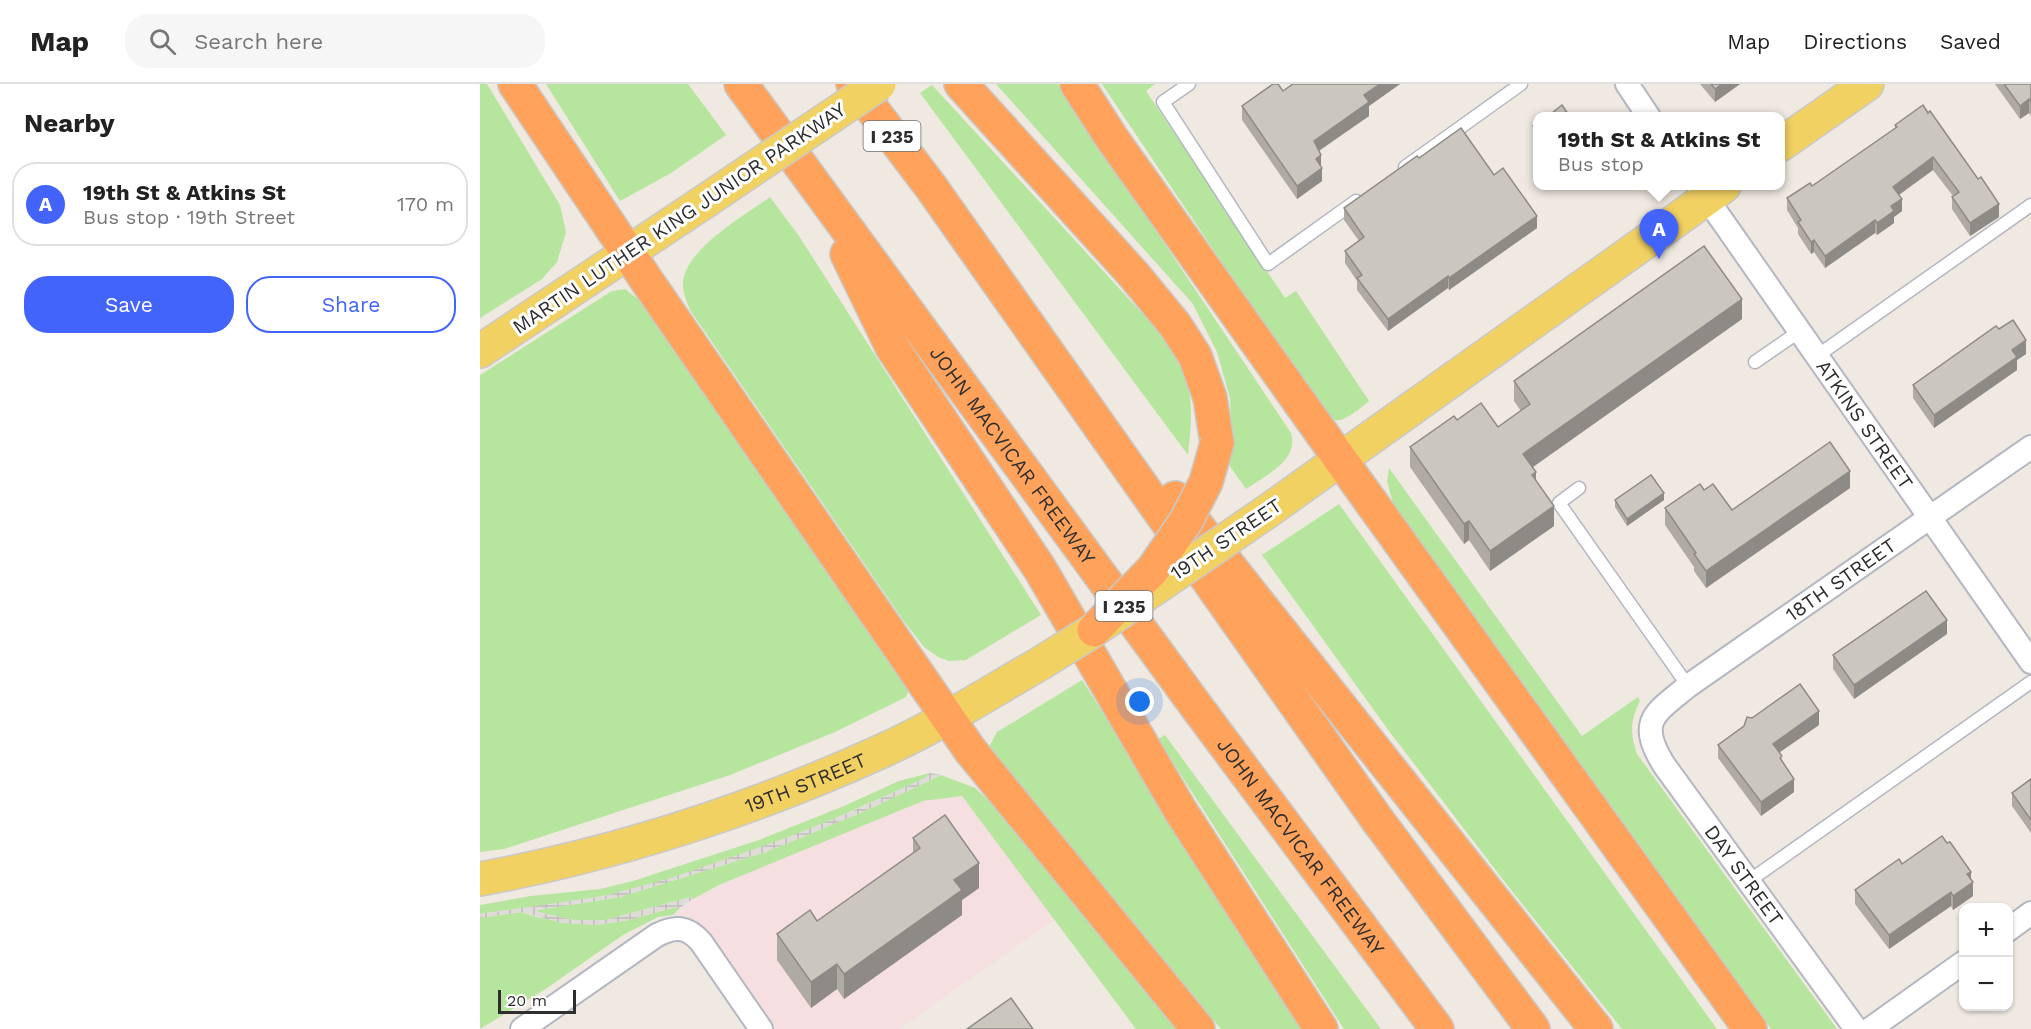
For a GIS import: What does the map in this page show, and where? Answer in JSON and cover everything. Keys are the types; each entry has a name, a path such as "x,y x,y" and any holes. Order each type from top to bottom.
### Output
{"highway":[{"path":"515,84 970,750 1197,1029"},
{"name":"JOHN MACVICAR FREEWAY","path":"741,84 1213,729 1437,1029"},
{"name":"I 235","path":"853,84 931,187 1376,818 1533,1029"},
{"path":"961,84 1134,275 1175,325 1195,356 1210,398 1217,443 1206,482 1186,521 1153,569 1094,630"},
{"path":"1077,84 1113,140 1340,459 1750,1029"},
{"path":"813,182 892,347 1040,569 1180,810 1321,1029"},
{"path":"931,187 1596,1029"}],"main road":[{"name":"MARTIN LUTHER KING JUNIOR PARKWAY","path":"480,351 879,84"},
{"path":"1785,142 1867,84"},
{"name":"19TH STREET","path":"480,879 656,838 746,808 883,751 947,718 1094,630 1265,513 1709,190"}],"street":[{"path":"1627,84 1646,112"},
{"name":"ATKINS STREET","path":"1709,190 1817,356 2031,662"},
{"name":"18TH STREET","path":"1654,713 1688,686 2031,447"},
{"name":"DAY STREET","path":"1654,713 1650,729 1653,748 1856,1029"},
{"path":"2013,927 2031,914"},
{"path":"522,1029 657,935 679,927 701,942 761,1029"},
{"path":"1870,1029 1959,966"}],"lane":[{"path":"1189,84 1164,102 1268,264 1365,195"},
{"path":"1395,174 1521,84"},
{"path":"1817,356 2031,205"},
{"path":"1755,362 1800,331"},
{"path":"1579,488 1559,503 1688,686"},
{"path":"1749,881 2031,682"}],"shaded area":[{"path":"930,773 941,775 865,811 766,852 620,897 538,910 538,912 574,920 605,920 691,897 693,899 680,908 596,925 562,923 521,912 480,918 480,914 604,896 671,878 786,838 853,811 925,778"},
{"path":"962,796 1055,919 899,1029 776,1029 706,930 688,916 673,915 693,899 719,885 923,801"}],"green space":[{"path":"480,84 487,84 560,205 566,232 557,262 542,279 480,318"},
{"path":"546,84 688,84 726,135 671,173 620,201"},
{"path":"996,84 1058,84 1291,433 1290,452 1271,473 1246,489 1229,465 1232,444 1230,398 1217,352 1193,304"},
{"path":"1102,84 1155,84 1146,91 1285,298 1296,291 1369,401 1361,408 1350,416 1334,420 1319,407"},
{"path":"932,85 1163,336 1182,370 1189,392 1191,415 1188,455 920,93"},
{"path":"770,197 799,236 1041,615 966,660 949,661 938,657 924,647 903,620 690,310 683,283 686,270 694,258 718,234"},
{"path":"625,289 639,300 909,689 906,697 835,732 730,775 504,849 480,852 480,375 612,291"},
{"path":"1389,468 1582,736 1638,697 1640,701 1634,714 1632,727 1637,754 1837,1029 1771,1029 1394,507 1387,481"},
{"path":"1339,504 1717,1029 1622,1029 1389,731 1262,555"},
{"path":"1082,680 1305,1029 1221,1029 989,747 997,732"},
{"path":"1165,735 1381,1029 1344,1029 1158,739"},
{"path":"930,773 925,778 813,827 699,870 604,896 480,914 480,905 531,896 600,889 633,881 759,840 899,781"},
{"path":"941,775 975,788 998,809 1179,1029 1136,1029 962,796 923,801 719,885 693,899 691,897 605,920 574,920 538,912 538,910 620,897 766,852 865,811"},
{"path":"672,908 680,908 673,915 658,917 623,935 544,990 480,1029 480,918 521,912 540,918 596,925 629,920"}],"building":[{"path":"1273,84 1278,84 1283,91 1293,84 1380,84 1364,95 1369,102 1314,141 1321,155 1316,159 1322,168 1297,186 1242,106"},
{"path":"1711,84 1722,84 1715,89"},
{"path":"2004,84 2031,84 2031,102 2029,99 2020,106"},
{"path":"1562,105 1567,112 1553,112"},
{"path":"1923,105 1928,113 1930,111 1978,179 1981,177 1999,204 1970,223 1952,197 1959,192 1933,157 1893,187 1902,199 1891,206 1894,211 1877,223 1875,220 1825,256 1814,240 1811,242 1798,222 1801,220 1787,198 1810,183 1812,186 1897,127 1895,125"},
{"path":"1461,128 1494,175 1503,168 1537,216 1388,319 1357,278 1362,275 1345,251 1364,237 1344,208"},
{"path":"1704,246 1742,299 1523,454 1536,472 1532,475 1554,506 1490,551 1469,521 1464,524 1410,447 1454,416 1457,420 1481,403 1498,427 1530,404 1514,381"},
{"path":"2013,320 2026,340 2012,350 2017,357 1934,415 1913,385 1996,326 1999,329"},
{"path":"1830,442 1850,471 1706,571 1665,508 1700,484 1704,490 1713,484 1732,510"},
{"path":"1651,475 1664,493 1627,519 1615,500"},
{"path":"1926,591 1947,620 1854,685 1833,655"},
{"path":"1800,684 1819,711 1773,744 1794,779 1761,802 1718,745 1744,726 1747,717 1752,718"},
{"path":"2031,779 2031,820 2012,793"},
{"path":"945,815 979,863 954,880 962,890 844,974 837,964 811,982 777,934 810,910 817,921 920,848 913,838"},
{"path":"1942,836 1947,843 1950,842 1971,872 1967,874 1973,882 1953,896 1951,892 1889,935 1855,890 1899,859 1902,864"},
{"path":"1011,998 1033,1029 967,1029"}],"place":[{"name":"19th St & Atkins St","path":"1659,259"}]}
